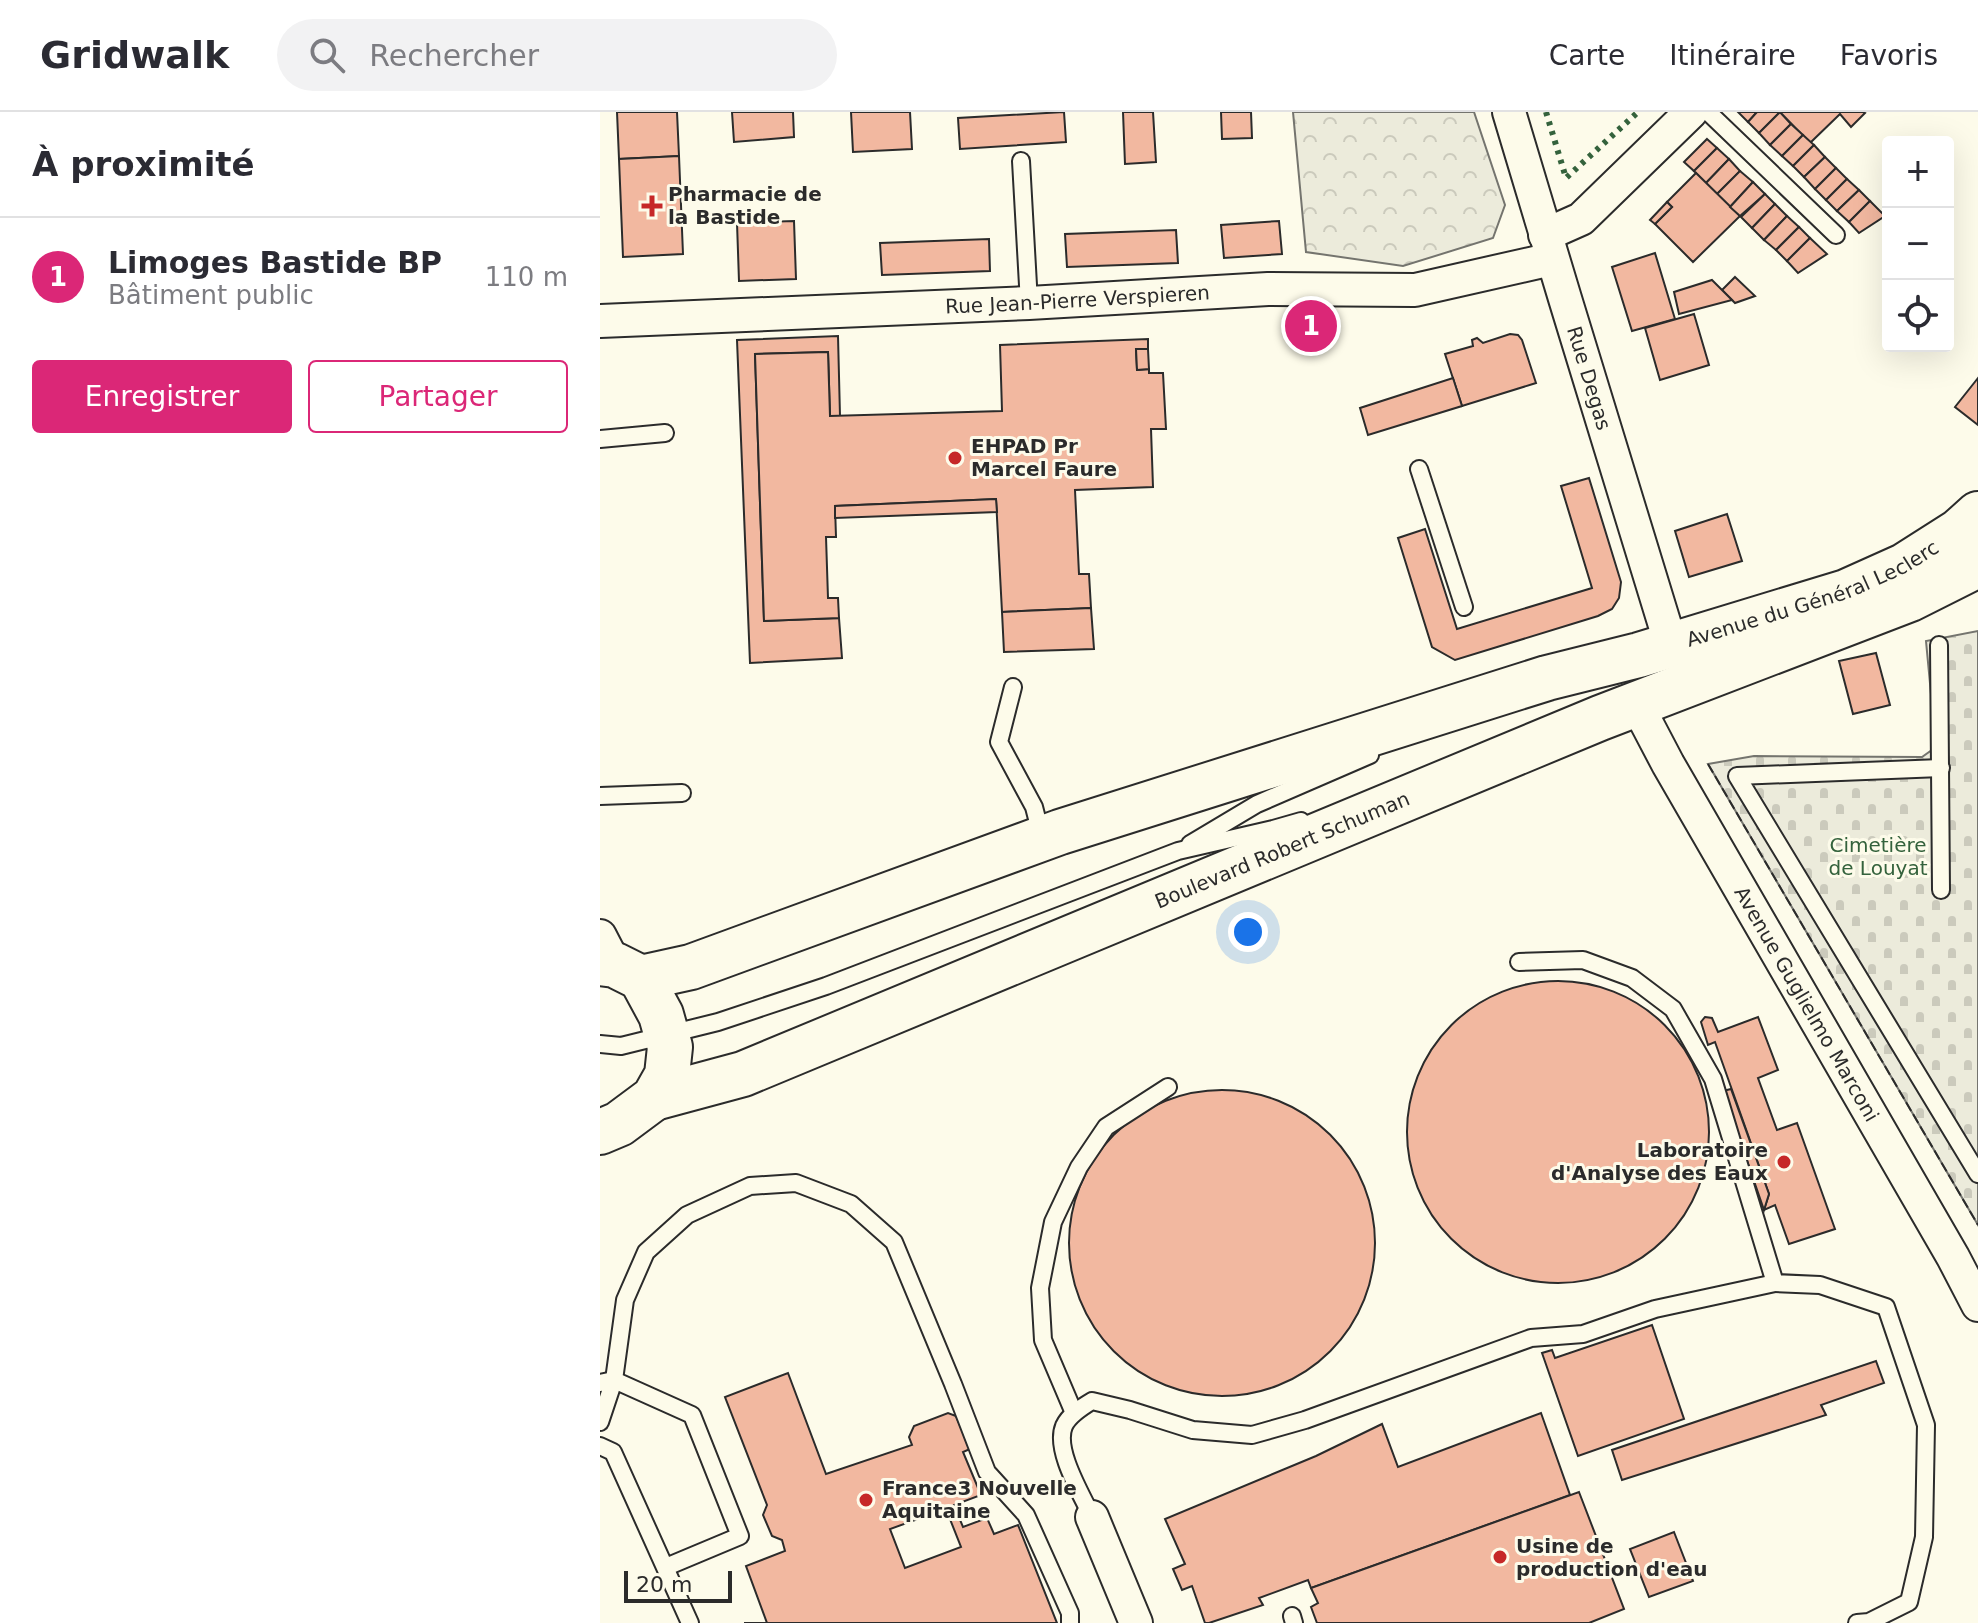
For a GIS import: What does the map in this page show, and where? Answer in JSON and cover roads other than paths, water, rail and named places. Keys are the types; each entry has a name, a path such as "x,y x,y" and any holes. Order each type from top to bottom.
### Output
{"main road":[{"name":"Avenue du Général Leclerc","path":"1655,650 1846,592 1973,536"},
{"name":"Avenue du Général Leclerc","path":"1910,599 1973,536"},
{"name":"Boulevard Robert Schuman","path":"654,1098 743,1074 1636,703 1910,599"},
{"path":"614,961 691,967 1042,839 1547,678 1655,650"},
{"path":"600,1132 619,1124 654,1098 667,1075 670,1047 661,1015 614,961"}],"street":[{"name":"Rue Degas","path":"1509,112 1567,300 1655,650"},
{"name":"Rue Jean-Pierre Verspieren","path":"600,321 1029,303 1268,289 1415,290 1549,247 1691,112"},
{"name":"Avenue Guglielmo Marconi","path":"1636,703 1978,1305"},
{"path":"1092,1517 1136,1623"}],"lane":[{"path":"1708,112 1836,235"},
{"path":"1021,161 1029,303"},
{"path":"600,439 665,433"},
{"path":"1419,469 1464,607"},
{"path":"1939,645 1941,890"},
{"path":"1178,851 1257,804 1547,678"},
{"path":"1013,687 999,742 1034,807 1042,839"},
{"path":"1348,806 1526,749"},
{"path":"1941,768 1737,776 1978,1174"},
{"path":"600,796 682,793"},
{"path":"600,1044 621,1046 718,1022 826,986 1178,851 1318,815"},
{"path":"1519,962 1583,960 1632,978 1673,1009 1713,1079 1775,1283"},
{"path":"1074,1413 1043,1340 1040,1288 1053,1222 1079,1167 1106,1127 1168,1087"},
{"path":"600,1422 625,1300 646,1252 687,1215 750,1186 796,1183 851,1204 894,1242 987,1472 1026,1515 1070,1613 1070,1623"},
{"path":"1092,1517 1063,1455 1063,1427 1074,1413 1092,1401 1193,1430 1252,1435 1305,1420 1531,1338 1583,1334 1655,1309 1775,1283 1820,1285 1886,1307 1926,1425 1924,1537 1909,1602 1869,1622 1857,1623"},
{"path":"607,1382 692,1415 740,1536 666,1567"},
{"path":"600,1446 613,1452 690,1623"}],"place":[{"name":"Pharmacie de la Bastide","path":"652,206"},
{"name":"Limoges Bastide BP","path":"1311,326"},
{"name":"EHPAD Pr Marcel Faure","path":"955,458"},
{"name":"Laboratoire d'Analyse des Eaux","path":"1784,1162"},
{"name":"France3 Nouvelle Aquitaine","path":"866,1500"},
{"name":"Usine de production d'eau","path":"1500,1557"}],"park label":[{"name":"Cimetière de Louyat","path":"1878,856"}]}
